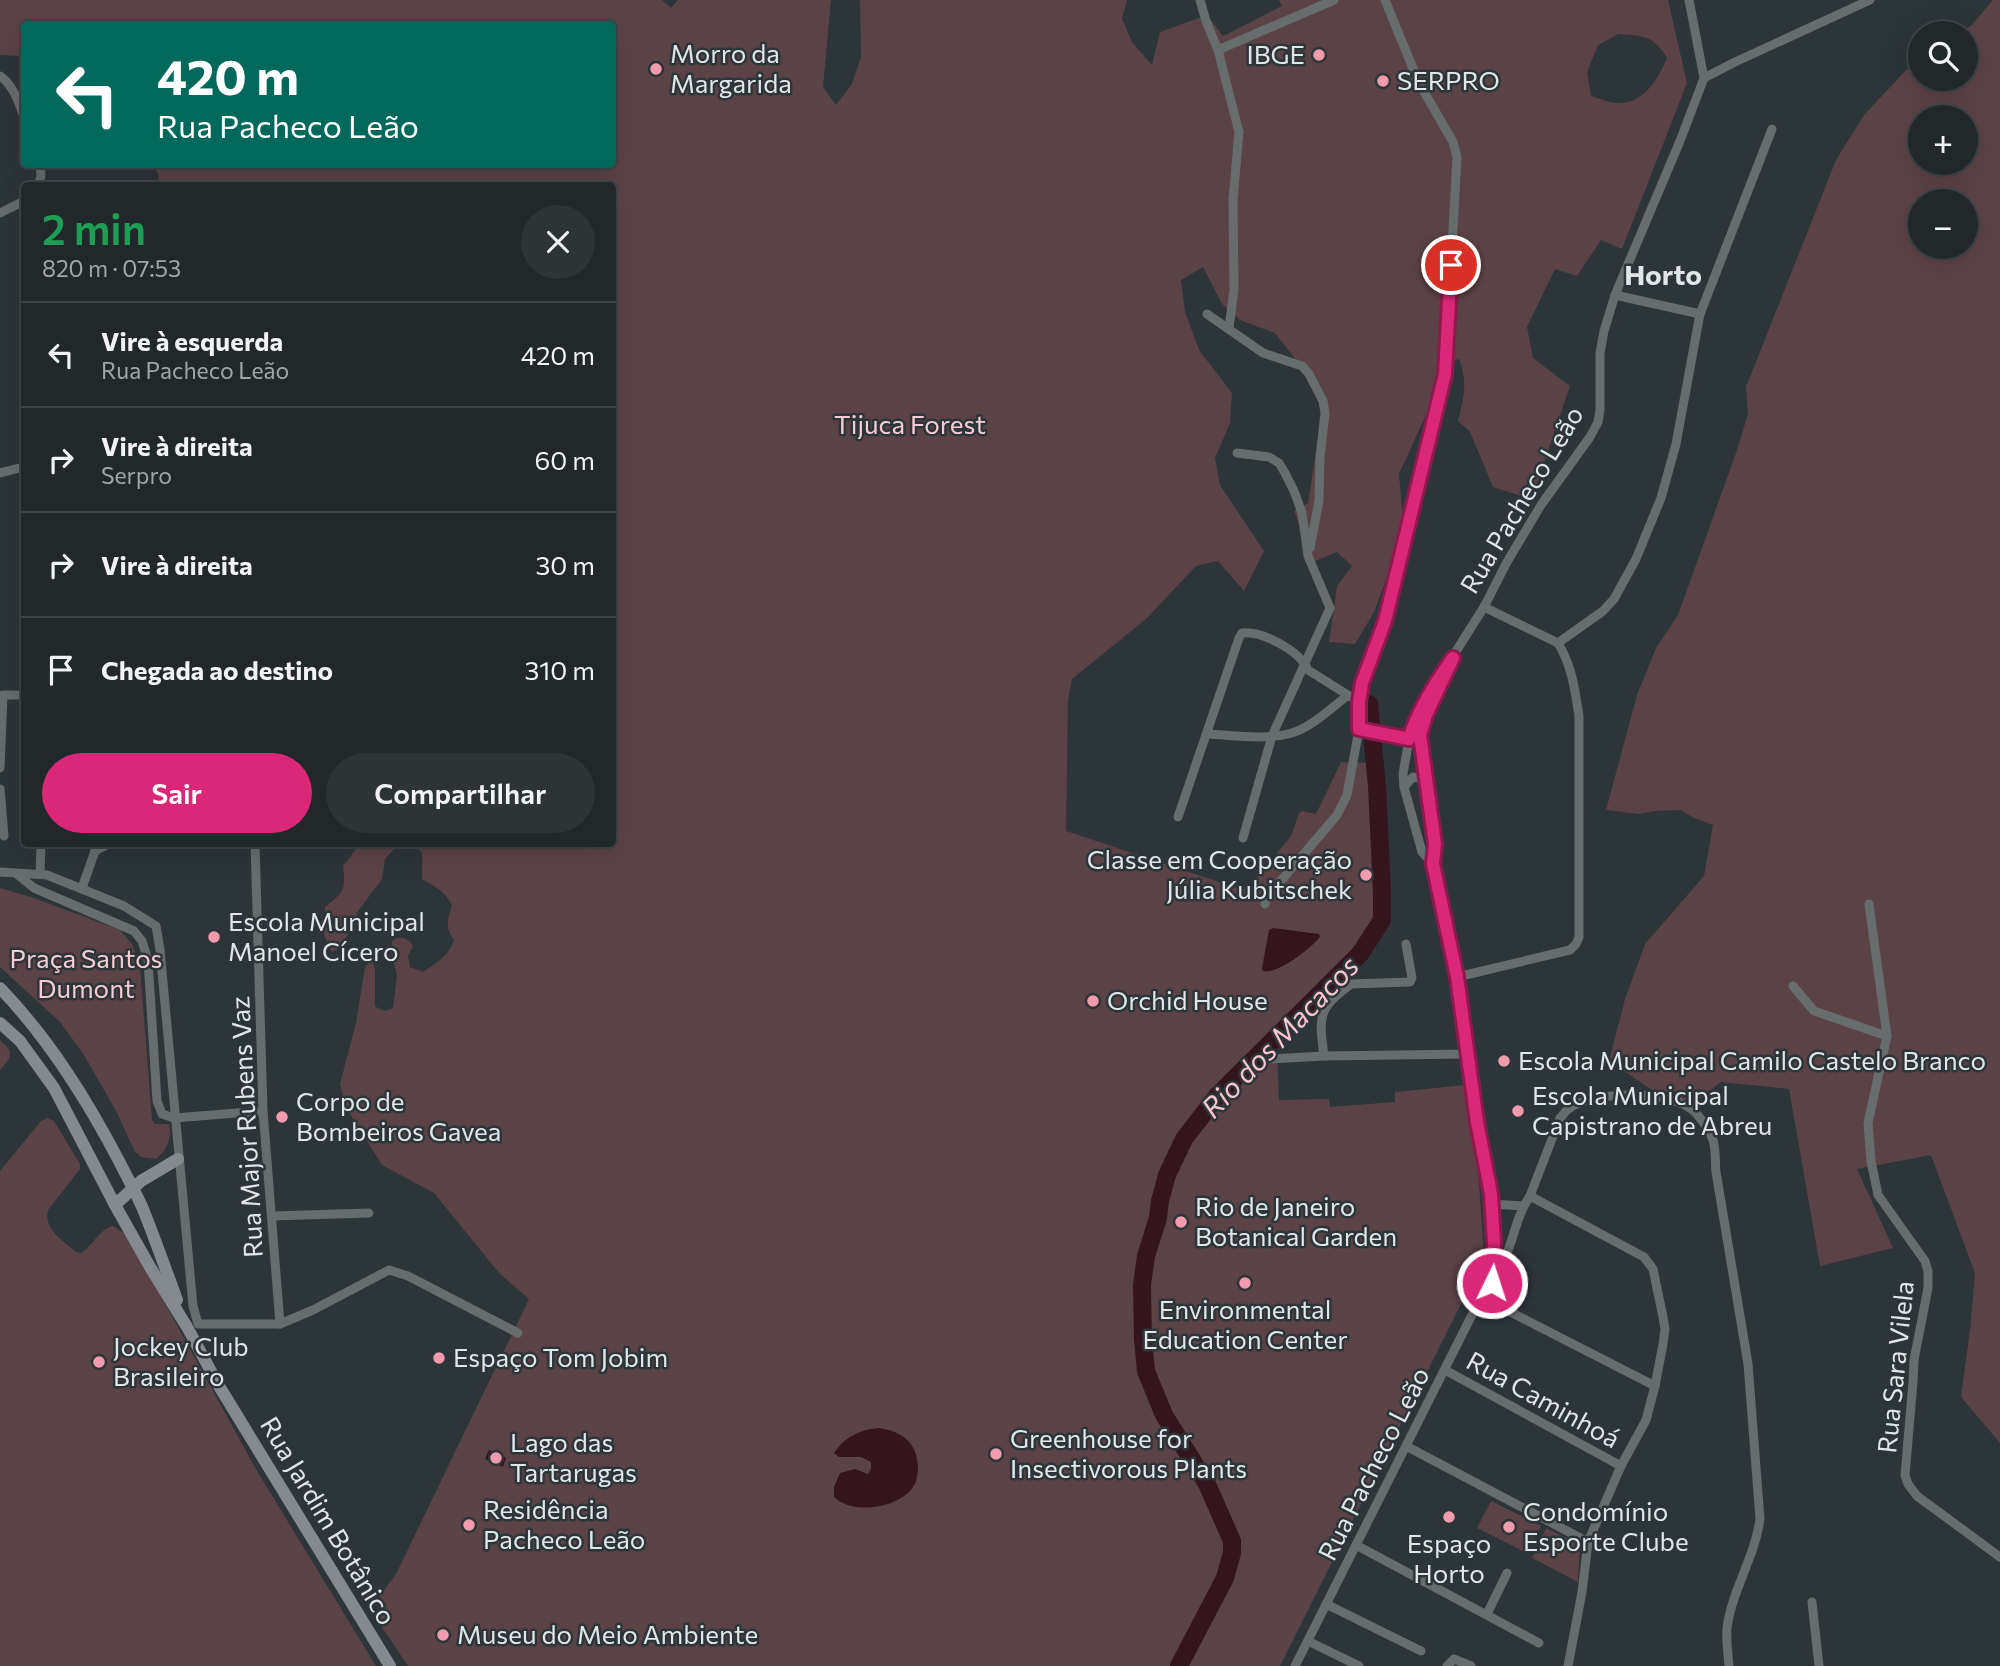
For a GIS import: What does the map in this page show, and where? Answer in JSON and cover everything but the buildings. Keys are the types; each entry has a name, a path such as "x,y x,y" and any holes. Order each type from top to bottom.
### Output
{"main road":[{"name":"Rua Jardim Botânico","path":"0,988 52,1048 79,1090 142,1207 219,1386 390,1666"},
{"name":"Rua Jardim Botânico","path":"0,1023 20,1041 54,1088 115,1205 192,1325"},
{"path":"115,1205 132,1188 178,1159"}],"street":[{"path":"1200,0 1218,50 1239,132 1233,200 1234,290 1229,328"},
{"path":"1218,50 1334,0"},
{"path":"1265,904 1268,896 1338,815 1347,795 1359,729 1362,683 1385,621 1445,374 1457,157 1453,142 1419,83 1385,0"},
{"path":"1689,0 1704,78 1735,61 1870,0"},
{"path":"0,76 12,89 21,110"},
{"name":"Rua Pacheco Leão","path":"1433,864 1422,852 1403,774 1414,723 1541,506 1598,422 1600,353 1615,295 1704,78"},
{"path":"1558,643 1609,605 1636,559 1661,498 1676,444 1700,313 1772,129"},
{"path":"0,213 21,202"},
{"path":"1615,295 1700,313"},
{"path":"1207,314 1263,353 1302,366 1309,373 1324,401 1319,501 1308,556"},
{"path":"1237,453 1269,457 1279,463 1294,491 1301,513 1308,556 1330,608 1272,736 1243,838"},
{"path":"0,473 21,468"},
{"path":"1457,977 1570,950 1579,937 1579,716 1569,663 1558,643 1483,607"},
{"path":"1178,817 1242,633 1275,641 1295,653 1305,662 1308,670 1359,702"},
{"name":"Rua Pacheco Leão","path":"1453,658 1426,715 1420,735 1435,844 1433,864 1457,977 1477,1122 1491,1194 1494,1242 1492,1283"},
{"path":"0,768 3,695 21,695"},
{"path":"1207,734 1289,734 1303,729 1347,696"},
{"path":"1359,729 1408,742 1422,754"},
{"path":"1405,787 1413,777 1427,780"},
{"path":"0,789 4,835"},
{"path":"40,874 41,847"},
{"path":"82,888 96,847"},
{"name":"Rua Major Rubens Vaz","path":"255,847 263,1111 280,1324"},
{"path":"0,873 40,874 82,888 124,906 156,926 193,1307 192,1325 280,1324 313,1310 389,1270 408,1276 518,1333"},
{"path":"16,873 34,888 134,931 142,941 148,960 158,1101 162,1114 174,1118 263,1111"},
{"name":"Rua Sara Vilela","path":"1870,904 1887,1036 1868,1123 1871,1161 1878,1195 1925,1261 1928,1288 1913,1360 1905,1475 1917,1496 2000,1557"},
{"path":"1324,1056 1320,1021 1327,1006 1351,984 1410,982 1412,978 1406,944"},
{"path":"1793,986 1814,1012 1887,1036"},
{"path":"1269,1059 1469,1054"},
{"name":"Rua Pacheco Leão","path":"1295,1666 1481,1297 1505,1258 1523,1206 1530,1196 1560,1118 1567,1110 1587,1101 1606,1097 1653,1096 1679,1103 1695,1111 1713,1141 1748,1364 1760,1519 1758,1536 1732,1606 1728,1627 1729,1666"},
{"path":"1530,1196 1644,1257 1653,1269 1665,1329 1646,1420 1621,1466 1588,1542 1568,1666"},
{"path":"1491,1204 1523,1206"},
{"path":"272,1216 369,1213"},
{"path":"1481,1297 1655,1386"},
{"name":"Rua Caminhoá","path":"1445,1370 1621,1466"},
{"path":"1406,1446 1588,1542"},
{"path":"1356,1545 1539,1643"},
{"path":"1487,1614 1507,1573"},
{"path":"1812,1602 1819,1666"},
{"path":"1326,1604 1421,1651"},
{"path":"1307,1641 1359,1666"},
{"path":"1447,1666 1454,1659 1471,1666"}],"green space":[{"name":"Tijuca Forest","path":"0,0 662,0 671,8 678,0 831,0 823,87 836,105 852,84 861,57 860,0 1127,0 1122,19 1132,42 1152,65 1160,32 1207,15 1223,36 1282,6 1279,0 1668,0 1687,83 1622,249 1601,240 1577,276 1555,269 1527,327 1533,358 1570,386 1533,495 1521,496 1493,487 1470,432 1458,421 1464,390 1459,359 1446,363 1399,474 1404,531 1374,612 1355,644 1329,642 1337,586 1352,566 1337,552 1313,562 1294,511 1308,503 1323,407 1310,378 1275,333 1240,320 1222,304 1203,267 1181,280 1185,312 1199,350 1232,393 1230,423 1215,458 1220,485 1264,551 1244,591 1218,561 1196,566 1146,619 1072,679 1068,700 1066,831 1243,890 1251,885 1291,836 1299,813 1317,812 1341,762 1371,763 1379,921 1276,1031 1279,1100 1329,1099 1330,1107 1395,1102 1395,1092 1465,1085 1478,1168 1484,1258 1280,1666 408,1666 379,1623 386,1605 379,1596 395,1576 529,1299 500,1274 434,1193 382,1165 345,1106 340,1084 356,1023 365,967 372,960 375,969 375,1006 388,1010 393,1008 397,975 391,953 392,941 401,938 411,943 413,946 408,956 410,967 423,972 442,959 454,940 448,923 452,905 446,896 422,879 422,853 417,847 616,847 616,182 157,182 159,176 155,168 616,168 616,21 21,21 20,56 0,55","holes":["1618,34 1641,36 1657,45 1667,58 1648,89 1635,100 1626,103 1591,96 1587,72 1598,45"]},
{"path":"1993,0 2000,0 2000,1443 1961,1397 1975,1273 1931,1155 1857,1169 1893,1248 1820,1266 1789,1089 1721,1082 1690,1106 1664,1098 1609,1061 1625,999 1645,944 1704,876 1713,825 1680,810 1639,814 1606,810 1637,695 1656,648 1678,615 1736,453 1748,414 1746,387 1836,160 1864,115 1908,68 1908,91 1978,91 1978,21 1975,21"},
{"name":"Tijuca Forest","path":"402,847 395,848 385,859 382,879 358,911 352,929 337,950 332,952 324,935 325,907 342,890 343,865 356,848"},
{"name":"Praça Santos Dumont","path":"0,888 120,930 132,944 140,967 152,1120 155,1124 169,1124 170,1129 166,1148 156,1159 141,1157 135,1152 116,1111 84,1055 60,1022 0,967"},
{"path":"0,1040 10,1051 10,1055 0,1070"},
{"name":"Jockey Club Brasileiro","path":"48,1118 54,1121 80,1164 80,1169 48,1210 51,1229 76,1252 81,1253 100,1234 113,1226 128,1236 257,1471 376,1666 0,1666 0,1171 41,1121"},
{"name":"Condomínio Esporte Clube","path":"1491,1501 1541,1526 1527,1553 1477,1528"},
{"path":"1546,1528 1580,1545 1578,1582 1532,1558"}],"shaded area":[{"path":"1273,928 1319,934 1320,937 1285,965 1263,971 1269,930"},
{"path":"879,1428 901,1435 911,1444 918,1466 914,1485 906,1494 886,1505 863,1508 842,1503 834,1497 834,1487 840,1473 855,1469 868,1474 871,1462 861,1457 839,1457 834,1453 853,1435"},
{"name":"Lago das Tartarugas","path":"489,1450 506,1458 503,1467 485,1459"}],"waterway":[{"name":"Rio dos Macacos","path":"1179,1666 1225,1578 1232,1553 1232,1541 1207,1484 1164,1415 1146,1371 1142,1285 1146,1256 1167,1175 1184,1139 1218,1095 1360,954 1382,920 1377,786 1369,704"}],"place":[{"name":"IBGE","path":"1319,55"},
{"name":"Morro da Margarida","path":"656,69"},
{"name":"SERPRO","path":"1383,81"},
{"name":"Classe em Cooperação Júlia Kubitschek","path":"1366,875"},
{"name":"Escola Municipal Manoel Cícero","path":"214,937"},
{"name":"Orchid House","path":"1093,1001"},
{"name":"Escola Municipal Camilo Castelo Branco","path":"1504,1061"},
{"name":"Escola Municipal Capistrano de Abreu","path":"1518,1111"},
{"name":"Corpo de Bombeiros Gavea","path":"282,1117"},
{"name":"Rio de Janeiro Botanical Garden","path":"1181,1222"},
{"name":"Environmental Education Center","path":"1245,1283"},
{"name":"Espaço Tom Jobim","path":"439,1358"},
{"name":"Jockey Club Brasileiro","path":"99,1362"},
{"name":"Greenhouse for Insectivorous Plants","path":"996,1454"},
{"name":"Lago das Tartarugas","path":"496,1458"},
{"name":"Espaço Horto","path":"1449,1517"},
{"name":"Residência Pacheco Leão","path":"469,1525"},
{"name":"Condomínio Esporte Clube","path":"1509,1527"},
{"name":"Museu do Meio Ambiente","path":"443,1635"}],"district":[{"name":"Horto","path":"1663,275"}],"route":[{"path":"1451,265 1445,374 1385,621 1362,683 1359,729 1409,739 1414,723 1453,658 1426,715 1420,735 1435,844 1433,864 1457,977 1477,1122 1491,1194 1494,1242 1492,1283"}]}
